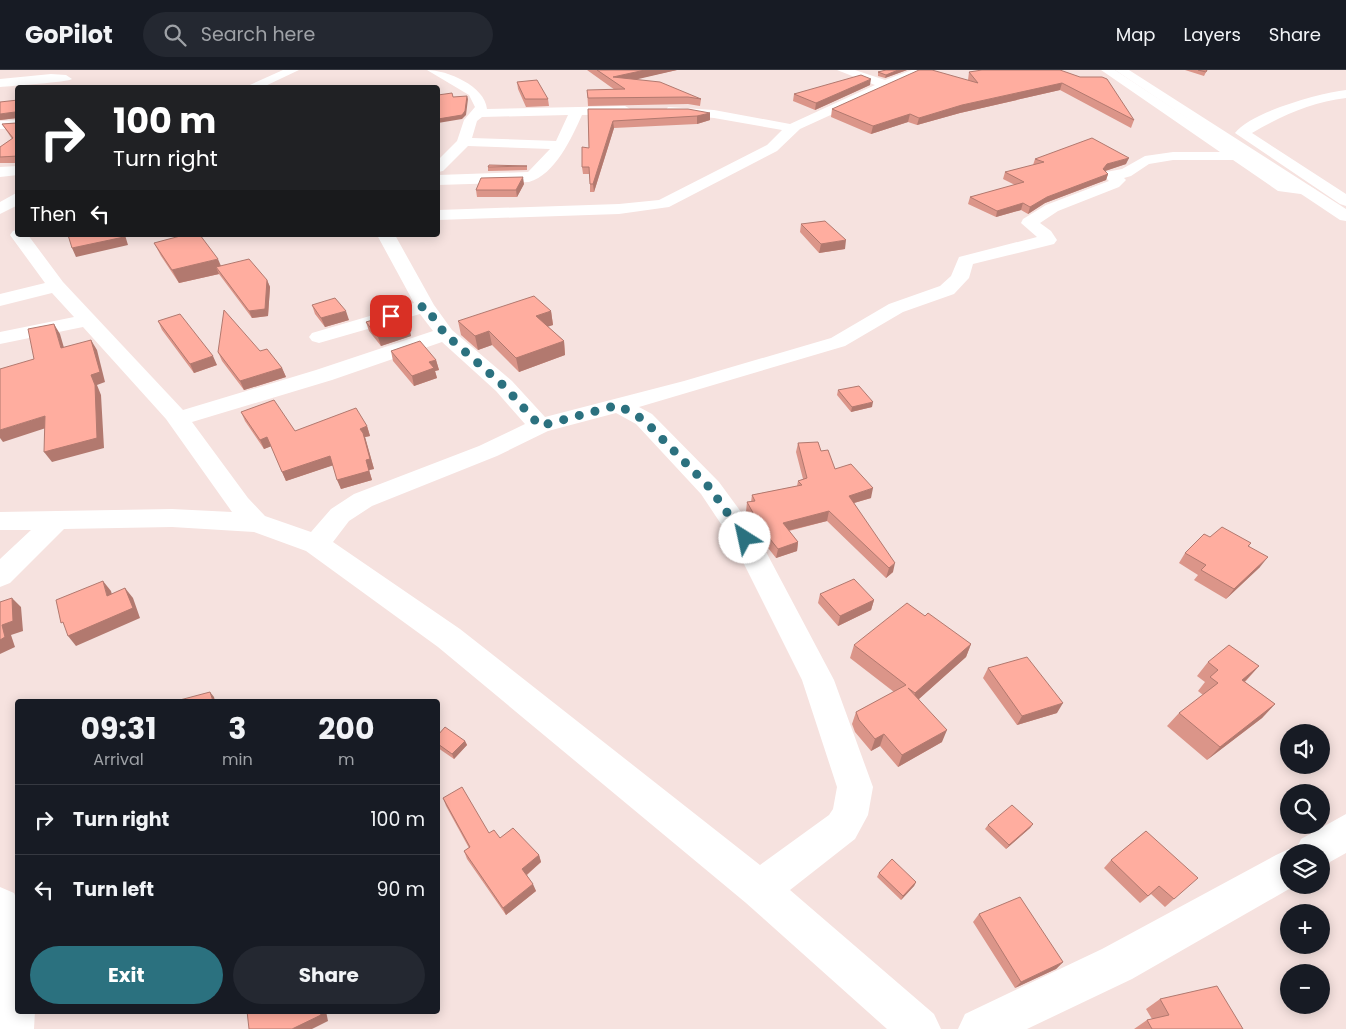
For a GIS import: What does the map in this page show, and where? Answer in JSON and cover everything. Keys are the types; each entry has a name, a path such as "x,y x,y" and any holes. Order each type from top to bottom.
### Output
{"street":[{"path":"256,85 293,70"},
{"path":"433,70 474,93 481,107 479,113 472,120 464,142 440,166"},
{"path":"843,70 884,84"},
{"path":"440,215 619,209 663,204 772,148 792,128 884,84 923,70"},
{"path":"1107,70 1284,188 1308,190"},
{"path":"1121,70 1346,216"},
{"path":"0,83 67,77"},
{"path":"1346,94 1330,96 1276,113 1242,133 1346,201"},
{"path":"479,113 640,109"},
{"path":"659,110 714,114 792,128"},
{"path":"440,180 530,177 535,175 561,145 577,111"},
{"path":"0,125 15,124"},
{"path":"464,142 561,145"},
{"path":"316,544 340,515 363,500 488,450 540,426 692,386 838,342 896,308 947,290 960,278 965,261 1048,240 1045,235 1029,223 1052,208 1114,184 1118,180 1111,175 1126,173 1145,160 1173,156 1236,156"},
{"path":"0,172 15,170"},
{"path":"0,209 15,198"},
{"path":"20,237 56,286 177,418 239,504 256,523"},
{"path":"387,237 425,306 445,334 504,386 540,426"},
{"path":"0,300 56,286"},
{"path":"319,337 425,306"},
{"path":"0,338 87,320"},
{"path":"177,418 324,375 445,334"},
{"path":"618,405 644,420 710,488 745,538 818,680 855,787 850,815 842,827 760,889"},
{"path":"0,522 172,518 256,523 316,544 449,638 760,889 919,1029"},
{"path":"0,576 57,520"},
{"path":"1327,844 1346,832"},
{"path":"980,1029 1117,964 1280,873"},
{"path":"0,907 15,990"},
{"path":"12,1029 15,1004"}],"building":[{"path":"597,70 645,70 613,77 660,82 701,99 688,97 588,98 587,90 625,89"},
{"path":"898,70 886,75 878,72"},
{"path":"919,70 932,70 978,83 969,72 982,70 1060,70 1080,77 1102,77 1107,79 1134,120 1062,83 962,105 919,118 910,114 873,126 832,109"},
{"path":"861,75 871,79 816,103 794,94"},
{"path":"537,80 548,99 525,99 517,82"},
{"path":"452,93 453,97 467,96 465,111 462,115 440,119 440,95"},
{"path":"15,100 15,112 0,114 0,102"},
{"path":"588,109 688,109 710,113 697,116 613,121 593,184 590,184 589,167 582,167 582,147 589,148"},
{"path":"15,123 15,156 0,157 0,147 13,138 2,124"},
{"path":"1092,138 1129,158 1107,164 1103,169 1108,174 1047,197 1030,207 1023,203 997,211 970,197 1024,182 1005,172 1044,162 1035,159"},
{"path":"489,165 527,166 488,167"},
{"path":"523,177 516,190 476,190 481,178"},
{"path":"825,221 846,240 821,244 801,224"},
{"path":"69,237 124,237 72,248"},
{"path":"176,237 202,237 218,259 172,270 154,243"},
{"path":"249,259 267,280 265,309 249,311 216,267"},
{"path":"534,296 551,311 536,316 564,341 516,358 489,331 475,336 458,321"},
{"path":"335,298 346,311 321,318 312,305"},
{"path":"224,310 260,351 267,349 282,368 240,381 218,352"},
{"path":"180,314 213,356 190,364 158,321"},
{"path":"392,314 395,317 400,316 409,327 378,337 366,322"},
{"path":"54,324 61,348 91,340 100,372 91,375 95,385 97,438 44,452 45,416 0,430 0,369 34,359 28,329"},
{"path":"420,341 436,360 429,362 434,368 412,376 391,351"},
{"path":"859,386 873,402 852,407 838,390"},
{"path":"274,400 295,431 356,408 367,426 360,429 363,433 370,459 366,460 369,471 337,480 330,456 282,472 267,437 260,440 241,412"},
{"path":"818,442 821,451 828,450 835,469 851,464 873,488 849,496 895,563 889,568 829,511 783,523 798,542 778,549 762,529 747,502 755,501 752,495 802,485 798,481 807,478 798,443"},
{"path":"1222,527 1251,543 1248,546 1268,557 1234,589 1201,570 1206,565 1185,553 1204,534 1210,537"},
{"path":"854,579 874,600 840,616 820,594"},
{"path":"103,581 107,596 125,588 133,608 68,636 63,622 61,623 56,600"},
{"path":"12,598 13,621 2,625 5,637 0,640 0,602"},
{"path":"907,603 925,616 928,613 971,644 915,693 908,688 947,730 902,755 884,734 875,739 859,720 856,712 906,685 854,645"},
{"path":"1229,645 1259,666 1242,680 1275,704 1220,747 1179,713 1218,683 1210,677 1218,670 1208,662"},
{"path":"1027,657 1063,703 1022,716 988,668"},
{"path":"210,692 212,699 184,699"},
{"path":"445,727 465,741 452,754 440,745 440,733"},
{"path":"462,787 489,833 494,830 500,838 513,828 539,855 522,869 533,884 503,908 464,851 470,847 443,798"},
{"path":"1012,805 1033,824 1009,845 988,825"},
{"path":"1146,831 1198,878 1174,899 1159,886 1148,896 1111,860"},
{"path":"892,859 916,882 903,896 879,873"},
{"path":"1020,897 1063,962 1021,982 979,914"},
{"path":"1217,986 1243,1029 1152,1029 1147,1020 1169,1015 1160,999"},
{"path":"247,1014 321,1015 292,1029 249,1029"}],"route":[{"path":"391,316 425,306 445,334 504,386 540,426 618,405 644,420 710,488 745,538"}]}
